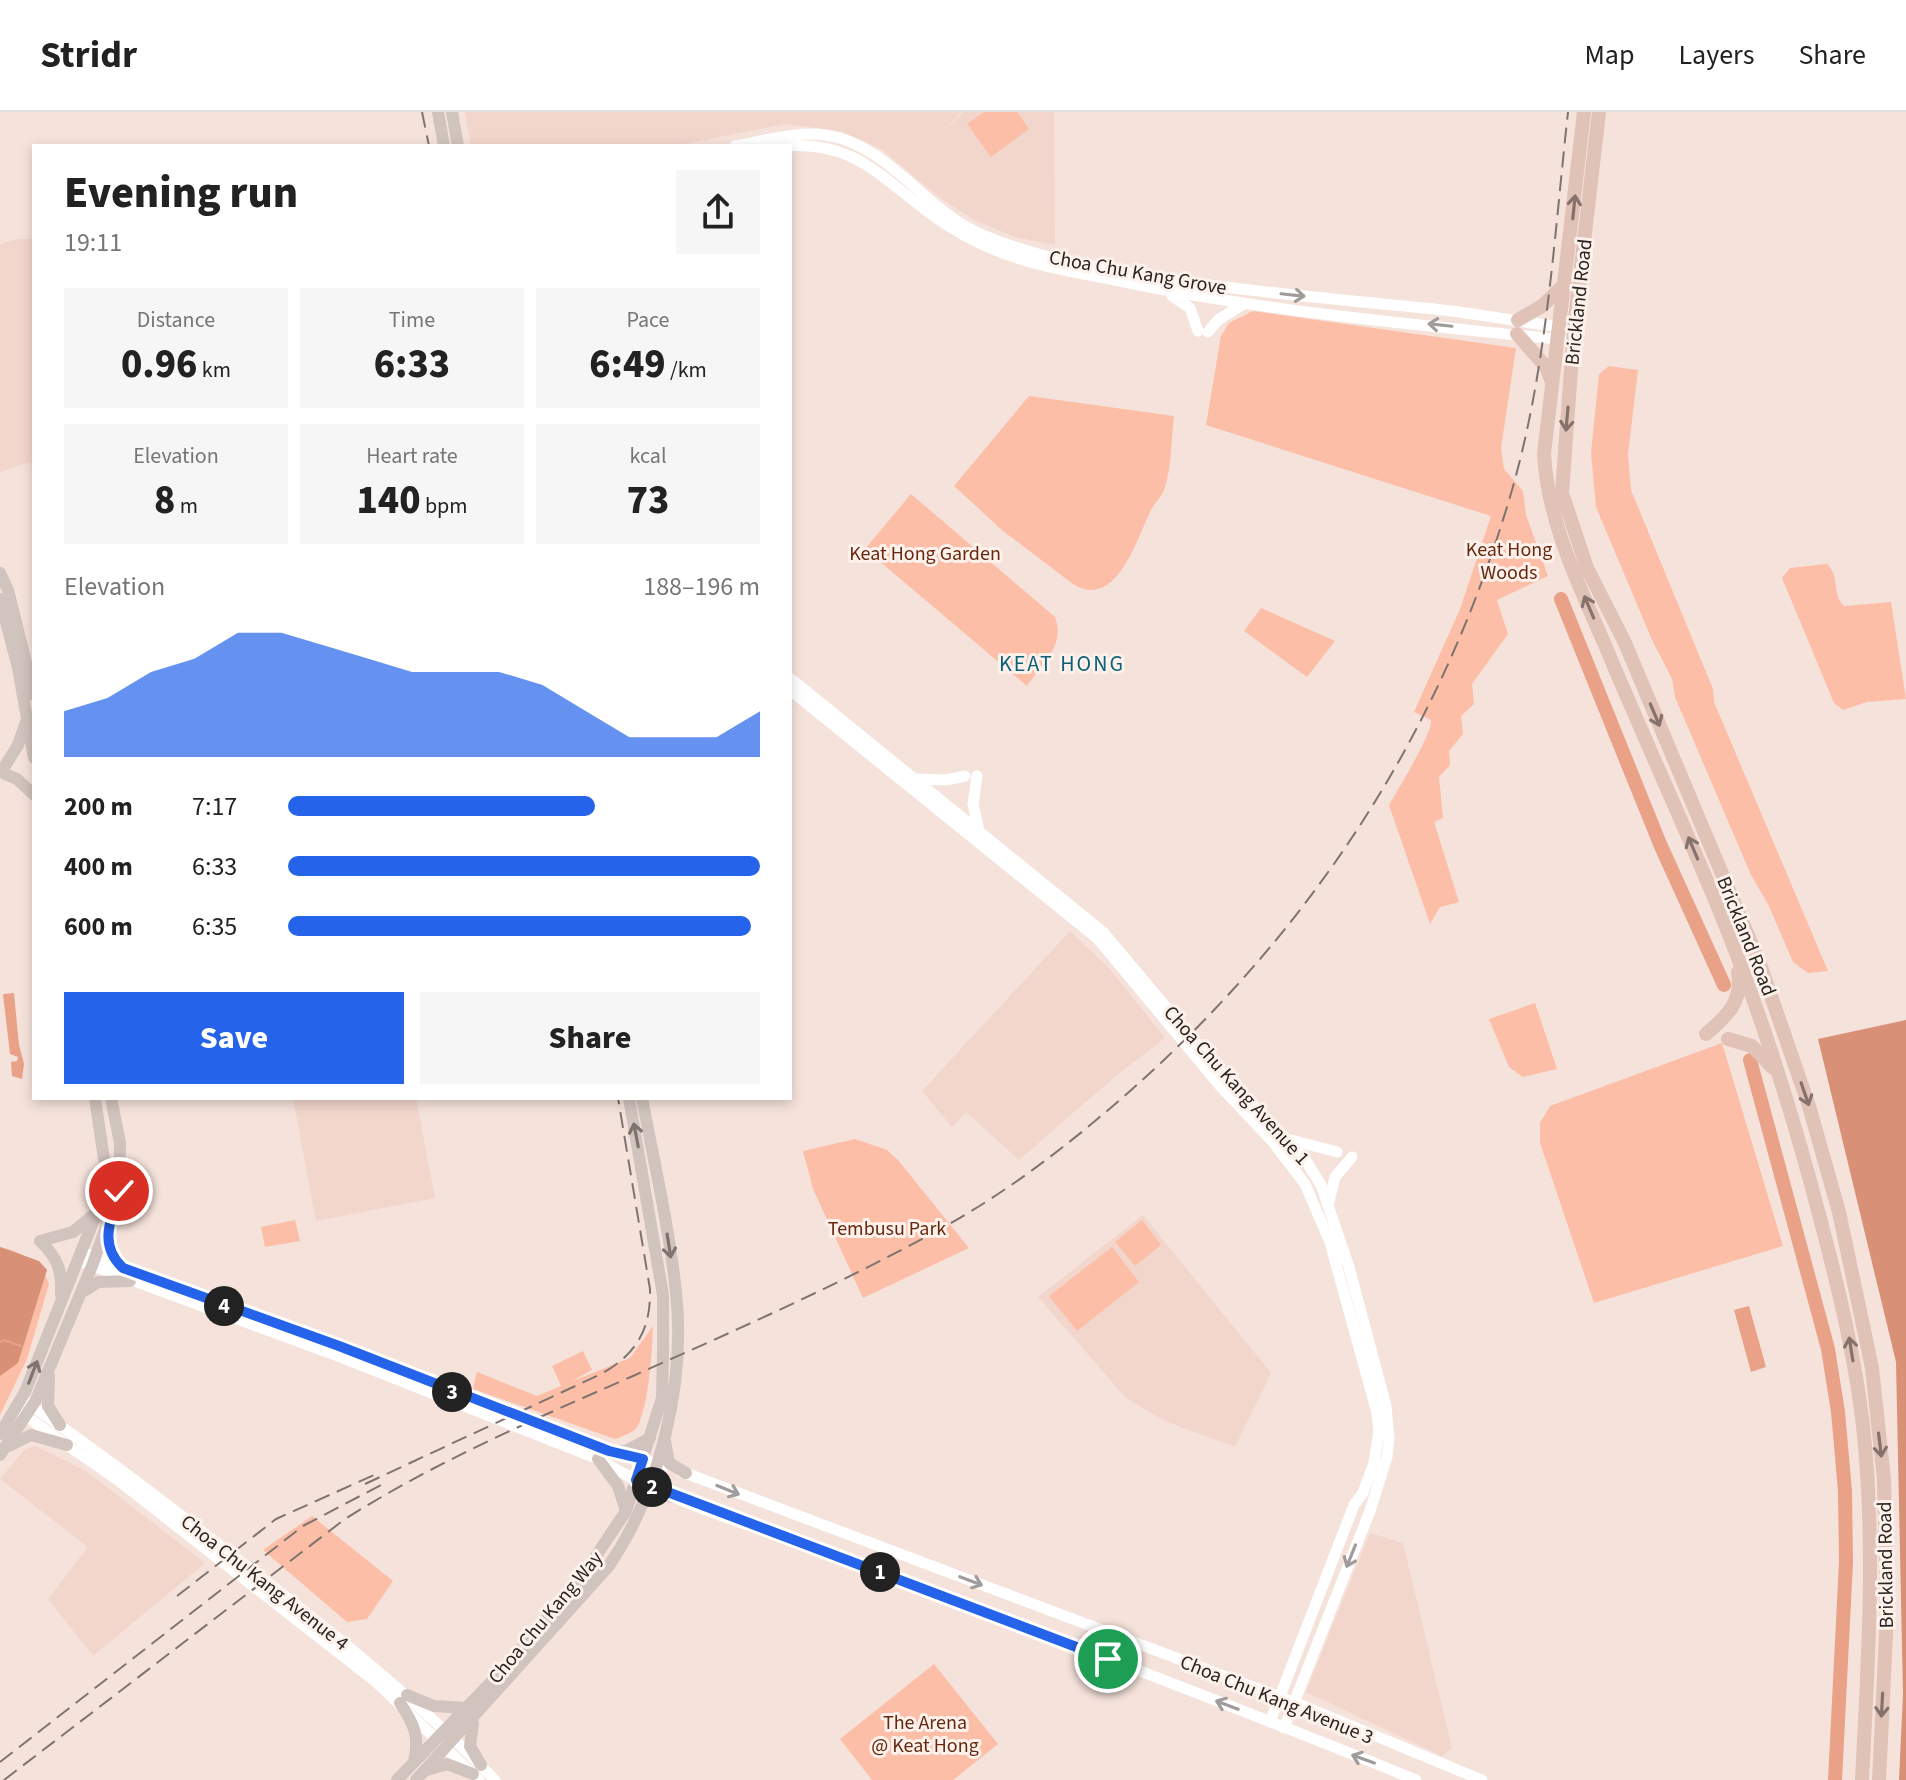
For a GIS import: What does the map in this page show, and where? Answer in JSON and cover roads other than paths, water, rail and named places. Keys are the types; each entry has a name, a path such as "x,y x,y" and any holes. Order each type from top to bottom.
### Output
{"main road":[{"path":"438,112 444,144"},
{"path":"452,112 458,144"},
{"name":"Brickland Road","path":"1584,112 1565,284 1567,334 1562,493 1573,534 1587,568 1625,643 1760,964 1809,1106 1855,1277 1872,1368 1884,1479 1887,1615 1879,1780"},
{"name":"Brickland Road","path":"1599,112 1567,334 1554,386 1544,454 1546,489 1554,518 1733,945 1798,1135 1846,1317 1863,1426 1871,1611 1862,1780"},
{"path":"1554,386 1546,367 1518,327 1565,284"},
{"path":"0,573 8,590 32,687"},
{"path":"0,599 16,658 32,747"},
{"path":"27,721 5,770 32,793"},
{"path":"1706,1034 1724,1019 1738,997 1740,985 1733,945"},
{"path":"1728,1039 1760,1052 1780,1078"},
{"path":"2,1453 24,1408 49,1369 77,1298 105,1166 95,1100"},
{"path":"0,1434 24,1408 60,1302 108,1222 119,1191 122,1165 111,1100"},
{"name":"Choa Chu Kang Way","path":"421,1775 446,1739 608,1567 621,1548 657,1464 662,1398 663,1295 629,1100"},
{"name":"Choa Chu Kang Way","path":"471,1712 580,1580 626,1511 643,1459 657,1438 674,1389 677,1294 642,1100"},
{"path":"60,1302 59,1267 54,1255 40,1241 73,1232 97,1212"},
{"path":"108,1222 110,1252 123,1268"},
{"path":"77,1298 87,1287 98,1282 130,1281"},
{"path":"49,1369 48,1406 60,1425"},
{"path":"2,1453 31,1435 67,1445"},
{"path":"626,1511 604,1455 626,1451 657,1438 669,1463 686,1473"},
{"path":"640,1507 648,1498 660,1494 680,1498"},
{"path":"404,1699 471,1712 469,1738 478,1773"},
{"path":"404,1699 418,1737 414,1762"},
{"name":"Choa Chu Kang Way","path":"397,1780 414,1762 446,1739"},
{"path":"421,1775 447,1764 478,1773"}],"street":[{"name":"Choa Chu Kang Grove","path":"747,144 793,136 821,140 866,162 931,214 976,242 1031,262 1242,305 1518,327"},
{"name":"Choa Chu Kang Grove","path":"792,145 834,137 876,156 936,208 978,234 1034,254 1092,267 1225,288 1567,334"},
{"path":"1150,287 1182,300 1193,312 1203,332 1242,305"},
{"name":"Choa Chu Kang Avenue 1","path":"792,680 1103,932 1169,1019"},
{"name":"Choa Chu Kang Avenue 1","path":"792,692 1098,939 1262,1130 1305,1184 1321,1215 1338,1267 1379,1430 1374,1463 1363,1493 1354,1505 1270,1722"},
{"path":"916,779 946,780 971,776 978,828"},
{"name":"Choa Chu Kang Avenue 1","path":"1203,1059 1307,1161 1329,1202 1386,1406 1387,1457 1370,1511 1284,1728"},
{"path":"1262,1130 1266,1123 1263,1116"},
{"path":"1283,1136 1311,1148 1337,1152"},
{"path":"1329,1202 1335,1177 1352,1157"},
{"name":"Choa Chu Kang Avenue 3","path":"87,1259 130,1281 604,1455 643,1459 686,1473 1280,1697 1482,1780"},
{"name":"Choa Chu Kang Avenue 3","path":"87,1259 123,1268 339,1346 604,1455 636,1480 650,1486 1054,1637 1416,1780"},
{"name":"Choa Chu Kang Avenue 4","path":"24,1408 60,1425 245,1565 404,1699 478,1773 495,1780"},
{"name":"Choa Chu Kang Avenue 4","path":"24,1408 67,1445 404,1699"}],"waterway":[{"path":"1561,599 1660,844 1724,985"},
{"path":"1750,1060 1828,1349 1838,1412 1845,1491 1846,1562 1835,1780"},
{"path":"0,1342 4,1340 21,1346"}],"railway":[{"path":"422,112 429,144"},
{"path":"4,1780 345,1519 380,1498 487,1442 784,1308 896,1253 1007,1188 1121,1099 1189,1035 1252,968 1310,897 1362,823 1408,745 1448,664 1483,579 1512,490 1534,397 1548,302 1568,112"},
{"path":"365,1484 601,1374 633,1349 648,1316 650,1289 618,1100"},
{"path":"177,1596 276,1519 374,1475"},
{"path":"0,1762 303,1526 381,1485"}],"district":[{"name":"KEAT HONG","path":"1062,663"}],"park label":[{"name":"Keat Hong Garden","path":"925,553"},
{"name":"Keat Hong Woods","path":"1509,560"},
{"name":"Tembusu Park","path":"887,1228"},
{"name":"The Arena @ Keat Hong","path":"925,1734"}]}
